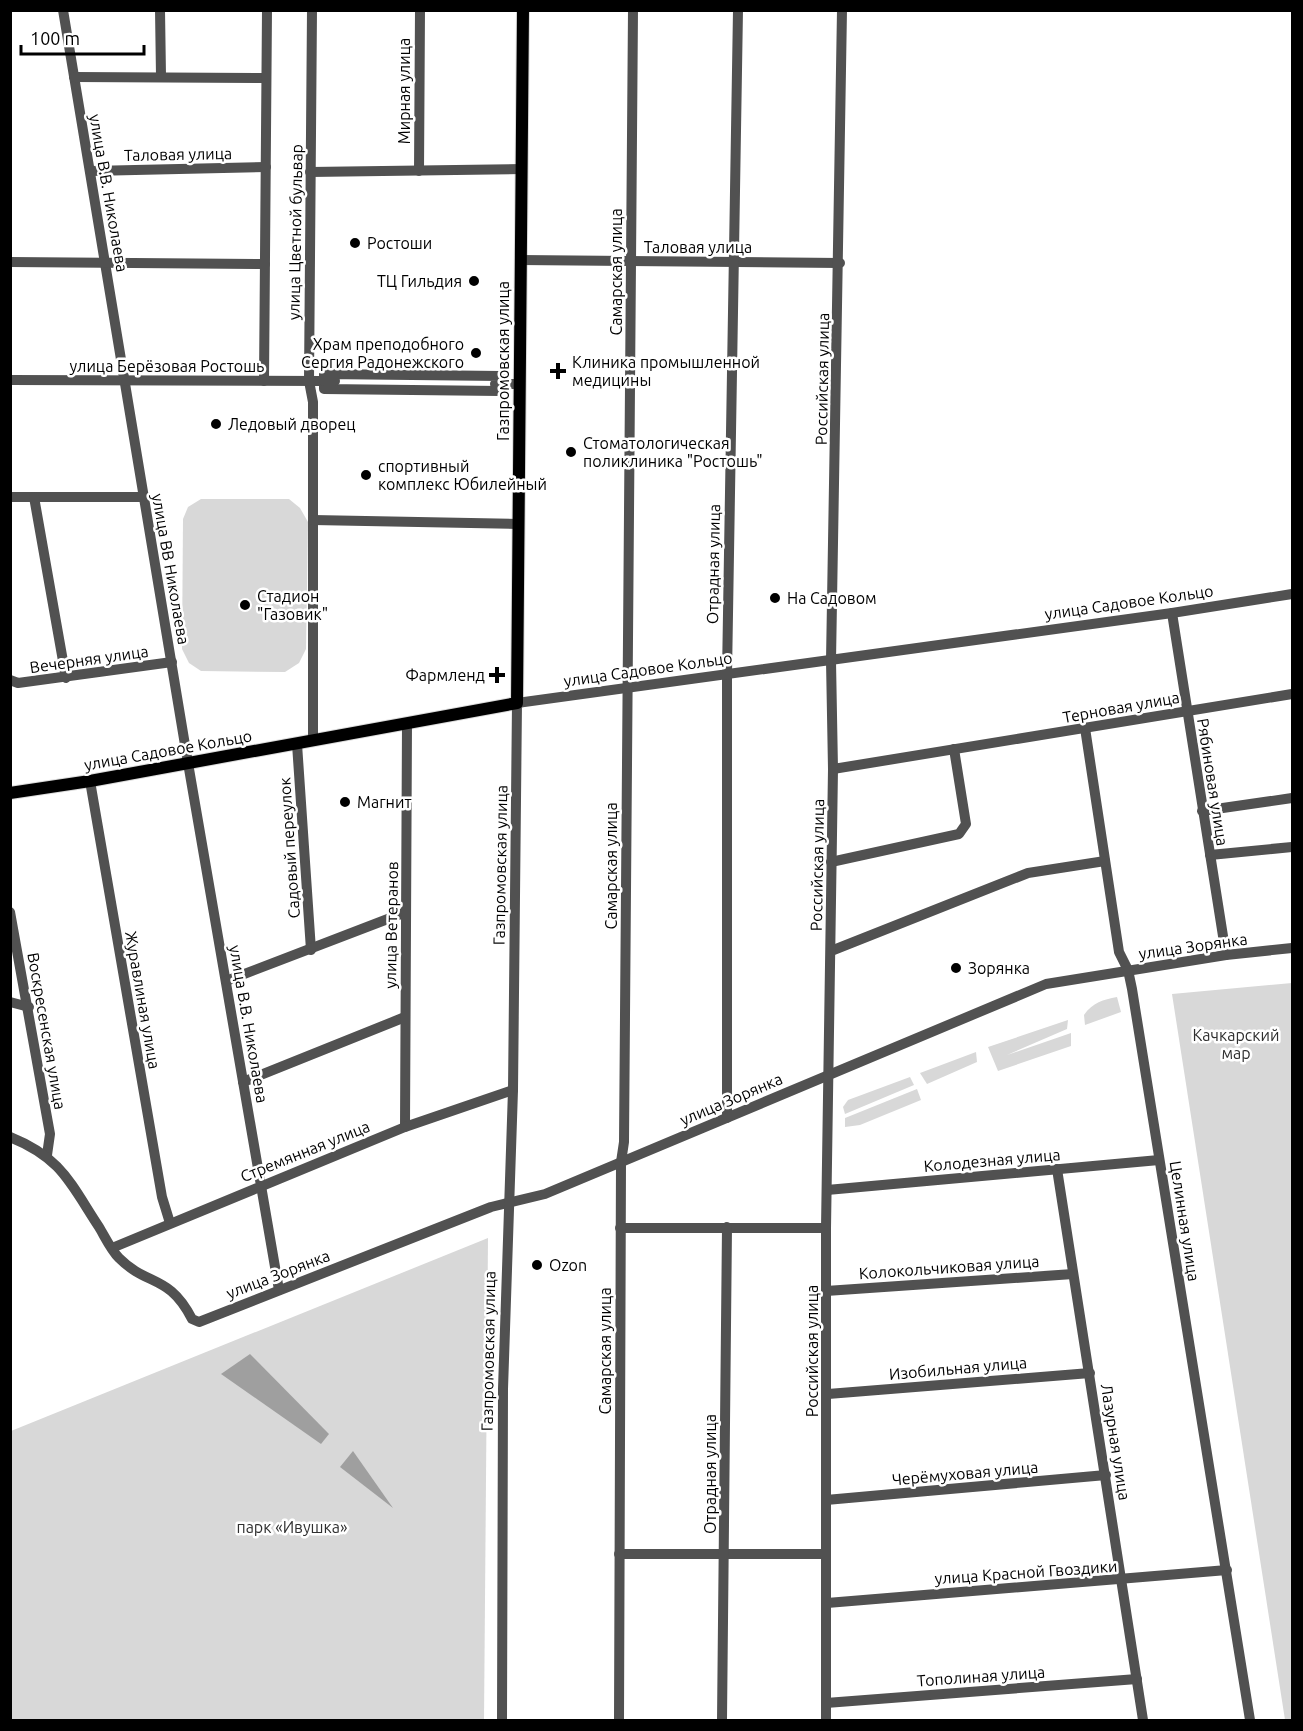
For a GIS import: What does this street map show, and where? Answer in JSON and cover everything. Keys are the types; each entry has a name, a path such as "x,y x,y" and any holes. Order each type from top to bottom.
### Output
{"main road":[{"name":"Газпромовская улица","path":"517,703 523,10"},
{"name":"улица Садовое Кольцо","path":"10,792 90,781 517,703"}],"street":[{"name":"улица В.В. Николаева","path":"63,10 125,380"},
{"path":"160,10 160,76"},
{"name":"улица Цветной бульвар","path":"264,381 267,10"},
{"name":"улица Цветной бульвар","path":"312,10 309,381 313,402 313,741"},
{"name":"Мирная улица","path":"419,171 420,10"},
{"name":"Самарская улица","path":"619,1720 620,1228 621,1162 624,1142 633,10"},
{"name":"Отрадная улица","path":"727,1118 727,674 732,261 738,10"},
{"name":"Российская улица","path":"826,1720 828,1394 826,1228 833,769 831,661 843,10"},
{"path":"74,77 266,78"},
{"name":"Таловая улица","path":"91,171 266,167"},
{"path":"310,172 522,170"},
{"name":"Таловая улица","path":"520,260 840,263"},
{"path":"10,262 265,264"},
{"path":"367,375 367,390"},
{"name":"улица Берёзовая Ростошь","path":"332,382 367,375 424,375 459,376 493,384"},
{"path":"384,375 384,390"},
{"path":"403,375 403,390"},
{"path":"424,375 424,390"},
{"path":"442,376 442,391"},
{"path":"459,376 459,391"},
{"name":"улица Берёзовая Ростошь","path":"10,380 309,381 332,382 367,390 442,391 459,391 493,384 519,384"},
{"name":"улица ВВ Николаева","path":"125,380 188,763"},
{"path":"10,497 144,497"},
{"path":"34,497 66,678"},
{"path":"313,520 518,524"},
{"name":"улица Садовое Кольцо","path":"517,703 627,690 1293,594"},
{"name":"Рябиновая улица","path":"1172,613 1226,955"},
{"name":"Вечерняя улица","path":"10,681 18,683 66,678 172,662"},
{"name":"Терновая улица","path":"833,769 1293,694"},
{"name":"Газпромовская улица","path":"502,1720 503,1389 513,1090 517,703"},
{"name":"улица Ветеранов","path":"405,1127 407,723"},
{"name":"Целинная улица","path":"1085,728 1119,952 1128,970 1250,1720"},
{"name":"Садовый переулок","path":"297,744 311,950"},
{"path":"831,862 959,834 966,824 954,749"},
{"name":"улица В.В. Николаева","path":"188,763 279,1290"},
{"name":"Журавлиная улица","path":"90,781 162,1197 170,1223"},
{"path":"1202,812 1293,798"},
{"path":"1210,855 1293,847"},
{"path":"831,951 1028,873 1105,861"},
{"name":"Воскресенская улица","path":"10,912 29,1007 50,1134 47,1155"},
{"path":"226,981 406,912"},
{"name":"улица Зорянка","path":"112,1248 123,1262 169,1287 182,1300 192,1320 199,1322 491,1207 545,1194 1046,984 1226,955 1293,948"},
{"path":"10,1002 29,1007"},
{"path":"243,1082 405,1017"},
{"name":"Стремянная улица","path":"112,1248 405,1127 513,1090"},
{"path":"10,1137 47,1155 58,1165 112,1248"},
{"name":"Колодезная улица","path":"827,1190 1160,1160"},
{"name":"Лазурная улица","path":"1057,1169 1143,1720"},
{"name":"Отрадная улица","path":"722,1720 727,1227"},
{"path":"620,1228 826,1228"},
{"name":"Колокольчиковая улица","path":"826,1291 1073,1274"},
{"name":"Изобильная улица","path":"828,1394 1090,1373"},
{"name":"Черёмуховая улица","path":"826,1500 1106,1475"},
{"path":"619,1554 826,1554"},
{"name":"улица Красной Гвоздики","path":"827,1603 1227,1570"},
{"name":"Тополиная улица","path":"826,1703 1137,1679"}],"green space":[{"name":"Стадион \"Газовик\"","path":"201,499 289,499 300,508 308,522 306,649 299,663 285,672 201,671 189,663 182,649 183,519 188,507"},
{"name":"Качкарский мар","path":"1292,983 1292,1720 1285,1720 1172,994"},
{"path":"1117,997 1121,1012 1085,1025 1084,1015 1091,1007"},
{"path":"1068,1020 1067,1029 1007,1055 1071,1033 1071,1046 998,1071 988,1047"},
{"path":"976,1052 977,1062 927,1084 920,1073"},
{"path":"910,1077 914,1085 845,1114 843,1107 848,1100"},
{"path":"917,1089 921,1100 860,1125 845,1127 845,1118"},
{"name":"парк «Ивушка»","path":"488,1238 484,1720 11,1720 11,1431"}],"shaded area":[{"path":"250,1354 329,1434 321,1444 221,1374"},
{"path":"353,1451 393,1508 340,1467"}],"place":[{"name":"Ростоши","path":"355,243"},
{"name":"ТЦ Гильдия","path":"474,281"},
{"name":"Храм преподобного Сергия Радонежского","path":"476,353"},
{"name":"Клиника промышленной медицины","path":"558,371"},
{"name":"Ледовый дворец","path":"216,424"},
{"name":"Стоматологическая поликлиника \"Ростошь\"","path":"571,452"},
{"name":"спортивный комплекс Юбилейный","path":"366,475"},
{"name":"На Садовом","path":"775,598"},
{"name":"Стадион \"Газовик\"","path":"245,605"},
{"name":"Фармленд","path":"497,675"},
{"name":"Магнит","path":"345,802"},
{"name":"Зорянка","path":"956,968"},
{"name":"Ozon","path":"537,1265"}]}
